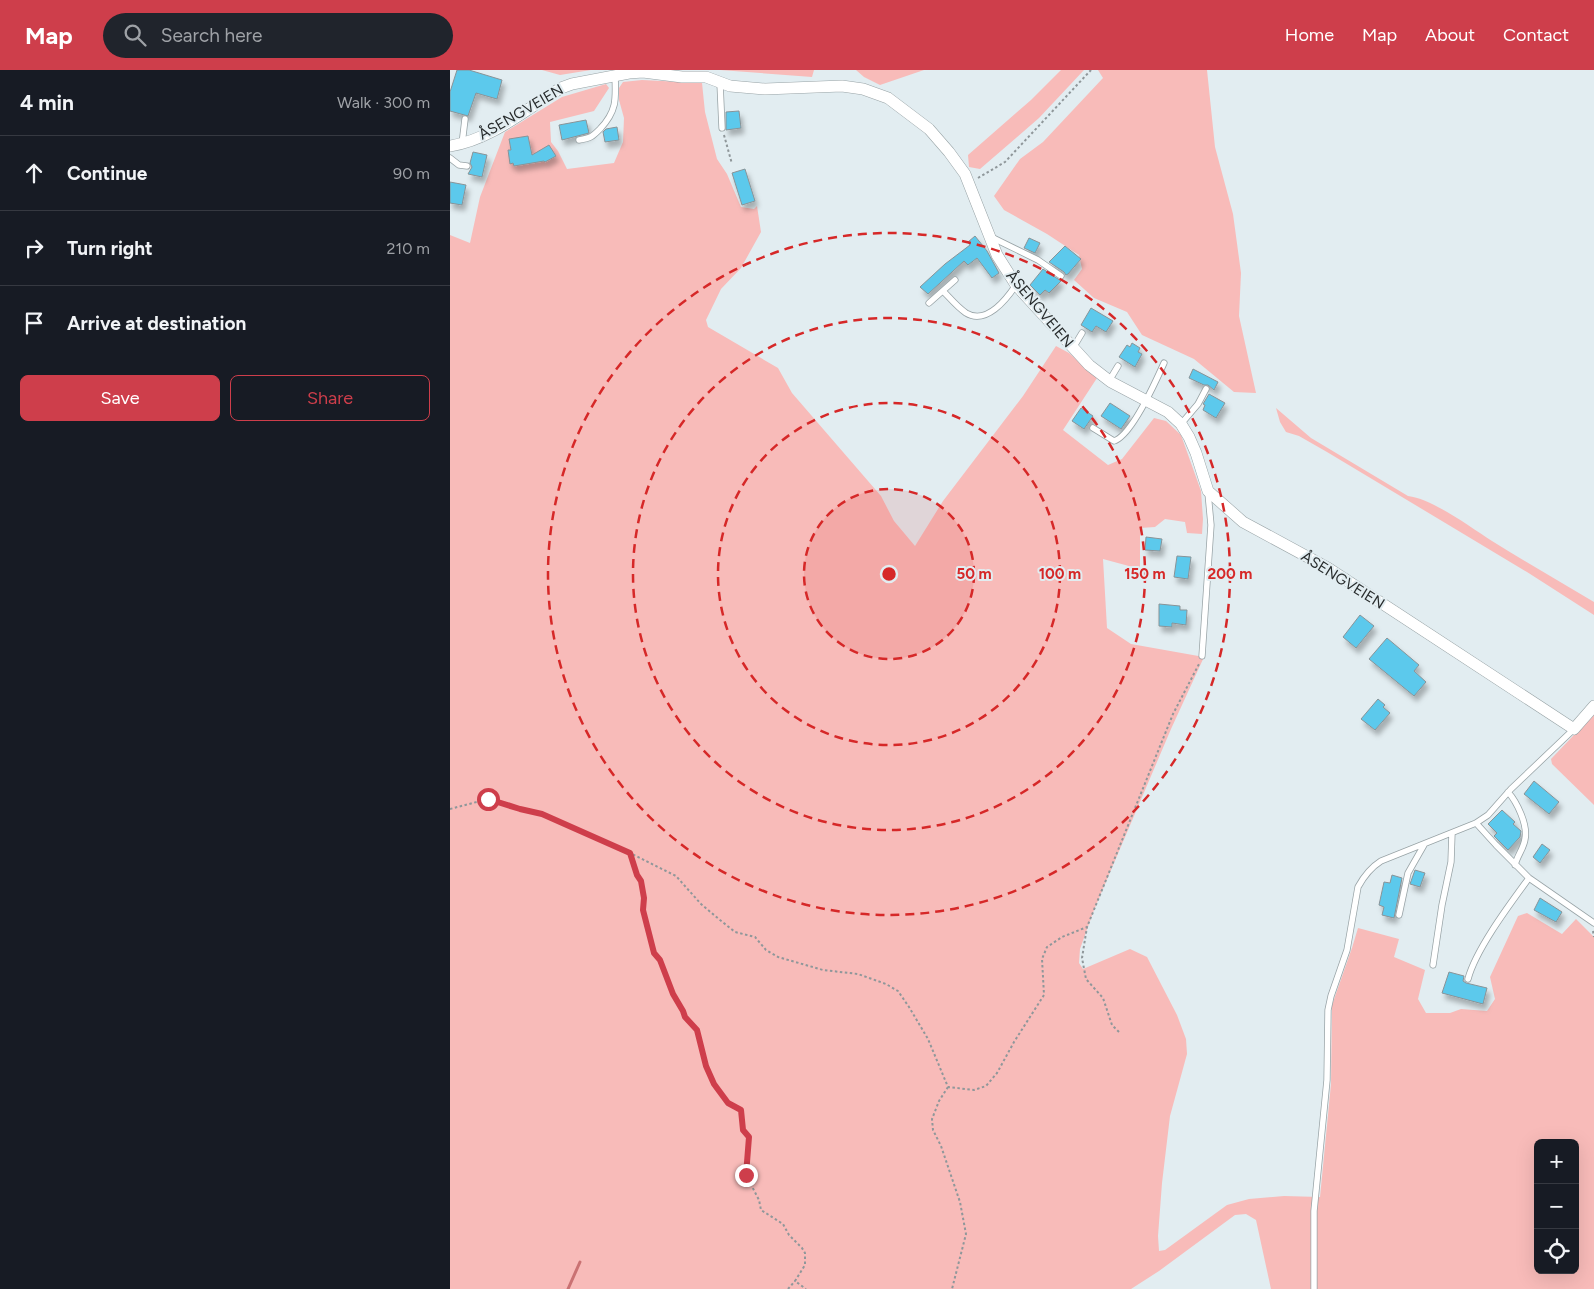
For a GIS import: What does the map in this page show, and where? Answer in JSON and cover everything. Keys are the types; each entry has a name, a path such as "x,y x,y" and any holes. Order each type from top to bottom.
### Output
{"street":[{"name":"ÅSENGVEIEN","path":"456,145 473,140 492,131 561,88 572,84 643,72 682,77 707,73 720,83 730,86 765,88 842,86 863,89 888,98 930,129 949,152 970,183 997,255 1016,285 1088,365 1109,381 1168,412 1181,424 1196,453 1208,491 1243,522 1328,568 1574,729"},
{"path":"1574,729 1594,706"}],"lane":[{"path":"579,140 591,138 612,114 616,96 615,76"},
{"path":"720,83 722,128"},
{"path":"456,145 465,119"},
{"path":"450,158 459,165 466,166"},
{"path":"991,237 1038,260 1061,276"},
{"path":"929,304 955,280"},
{"path":"942,291 968,314 984,316 1008,296 1016,285"},
{"path":"1073,348 1082,333"},
{"path":"1093,428 1110,440 1120,439 1146,399 1164,363"},
{"path":"1109,381 1118,366"},
{"path":"1181,424 1198,404 1206,389"},
{"path":"1202,656 1211,525 1208,491"},
{"path":"1314,1289 1314,1210 1327,1080 1327,1020 1329,1003 1347,950 1355,898 1363,877 1381,861 1476,823 1488,814 1508,792 1574,729"},
{"path":"1508,792 1515,799 1520,809 1526,839 1517,856 1515,865"},
{"path":"1476,823 1529,878 1594,924"},
{"path":"1433,965 1451,862 1452,833"},
{"path":"1399,915 1408,873 1424,845"},
{"path":"1468,978 1482,947 1529,878"}],"path":[{"path":"970,183 1005,162 1091,70"},
{"path":"722,128 732,164"},
{"path":"1119,1032 1112,1025 1103,998 1086,980 1082,958 1087,927 1173,714 1202,656"},
{"path":"450,809 488,799 542,814 630,853 676,876 701,904 735,932 755,938 766,950 778,957 823,970 858,974 886,984 898,992 909,1007 928,1039 948,1087"},
{"path":"630,853 637,875 641,881 644,898 643,910 654,953 660,960 673,994 685,1017 697,1030 706,1066 714,1084 728,1103 741,1110 743,1130 749,1137 746,1175 749,1182 762,1210 783,1224 789,1235 805,1253 805,1265 788,1289"},
{"path":"948,1087 974,1090 986,1086 997,1073 1044,995 1042,959 1047,947 1062,937 1087,927"},
{"path":"948,1087 939,1101 932,1119 933,1130 941,1146 960,1202 966,1234 952,1289"},
{"path":"795,1281 806,1289"}],"shaded area":[{"path":"542,70 591,70 560,75"},
{"path":"720,70 814,70 812,77"},
{"path":"856,70 924,70 880,85 864,77"},
{"path":"1061,70 1084,70 1039,118 980,169 969,167 968,155 1031,100"},
{"path":"1098,70 1207,70 1215,147 1233,214 1241,273 1239,316 1256,393 1234,392 1194,359 1142,335 1127,312 1094,298 1074,280 1082,269 1079,255 1047,234 1004,210 994,196 1020,159 1043,142 1103,78"},
{"path":"642,80 702,83 705,112 717,159 727,174 741,207 754,209 757,206 761,232 741,268 721,289 706,320 708,327 778,368 792,393 881,496 894,521 915,546 943,501 1023,396 1056,346 1069,353 1097,378 1063,430 1108,465 1122,459 1154,418 1166,421 1181,435 1201,491 1202,534 1187,533 1185,522 1165,519 1155,527 1140,528 1140,569 1103,559 1107,628 1131,644 1204,657 1171,729 1094,910 1080,949 1079,963 1083,969 1130,949 1147,957 1177,1015 1186,1039 1187,1054 1170,1116 1162,1183 1158,1236 1159,1251 1165,1250 1227,1205 1249,1199 1284,1196 1320,1197 1331,1084 1332,1005 1358,928 1399,939 1394,957 1425,970 1418,999 1426,1013 1450,1013 1461,1009 1487,1011 1495,999 1490,977 1518,916 1527,913 1562,934 1576,919 1594,937 1594,1289 1271,1289 1256,1220 1246,1214 1235,1215 1159,1271 1131,1289 450,1289 450,235 470,243 480,197 505,132 562,97 606,84 609,88 594,111 550,122 551,142 567,169 614,163 623,142 624,118 619,100 619,88 623,82"},
{"path":"1276,408 1311,438 1408,496 1429,502 1451,514 1505,549 1594,602 1594,615 1527,572 1327,452 1299,436 1286,432 1280,422"},
{"path":"1594,714 1594,805 1552,764 1551,759"}],"building":[{"path":"457,70 469,70 502,80 497,99 476,93 468,116 450,111 450,92"},
{"path":"739,111 741,128 726,130 726,112"},
{"path":"586,120 589,133 562,140 559,125"},
{"path":"617,127 619,140 605,142 603,132 606,129"},
{"path":"528,136 532,155 549,145 556,156 545,162 514,166 513,163 510,164 508,150 511,150 509,139"},
{"path":"473,152 487,155 482,177 468,174 472,167 470,163"},
{"path":"745,169 755,201 742,205 732,173"},
{"path":"450,182 466,185 462,205 450,203"},
{"path":"975,236 987,251 999,273 992,278 977,258 968,265 964,261 928,294 920,287 945,264 970,245 968,242"},
{"path":"1029,238 1040,243 1035,253 1024,248"},
{"path":"1065,246 1081,259 1066,275 1049,262"},
{"path":"1043,269 1061,281 1049,293 1045,290 1040,295 1030,285"},
{"path":"1091,308 1113,321 1106,332 1096,326 1092,332 1081,325"},
{"path":"1132,343 1140,348 1138,352 1142,354 1135,367 1119,357 1127,345 1130,347"},
{"path":"1193,369 1218,382 1214,390 1208,385 1189,378"},
{"path":"1209,394 1225,403 1216,418 1203,410 1205,405 1203,404"},
{"path":"1110,403 1130,416 1121,429 1101,416"},
{"path":"1081,408 1093,416 1084,429 1072,421"},
{"path":"1146,537 1162,539 1160,551 1145,550"},
{"path":"1177,556 1191,557 1188,579 1174,577"},
{"path":"1159,604 1180,606 1180,610 1187,610 1186,625 1172,623 1172,627 1159,626"},
{"path":"1360,615 1374,626 1356,648 1343,637"},
{"path":"1387,638 1419,665 1414,671 1426,682 1414,696 1369,659"},
{"path":"1378,699 1390,713 1375,730 1361,719"},
{"path":"1534,781 1559,802 1549,814 1524,794"},
{"path":"1502,810 1515,822 1513,824 1521,831 1520,837 1508,850 1494,836 1497,833 1488,824"},
{"path":"1542,844 1550,850 1540,863 1533,857"},
{"path":"1415,870 1425,873 1420,887 1410,884"},
{"path":"1392,875 1402,878 1394,918 1382,915 1384,907 1379,905 1384,882 1390,883"},
{"path":"1540,898 1562,912 1556,922 1534,910"},
{"path":"1449,972 1464,976 1463,981 1466,983 1487,988 1483,1004 1442,993"}],"waterway":[{"path":"568,1289 580,1262"}],"route":[{"path":"488,799 542,814 630,853 637,875 641,881 644,898 642,905 654,953 660,960 661,966 669,979 673,994 685,1017 697,1030 706,1066 714,1084 728,1103 741,1110 743,1130 749,1137 746,1175"}]}
